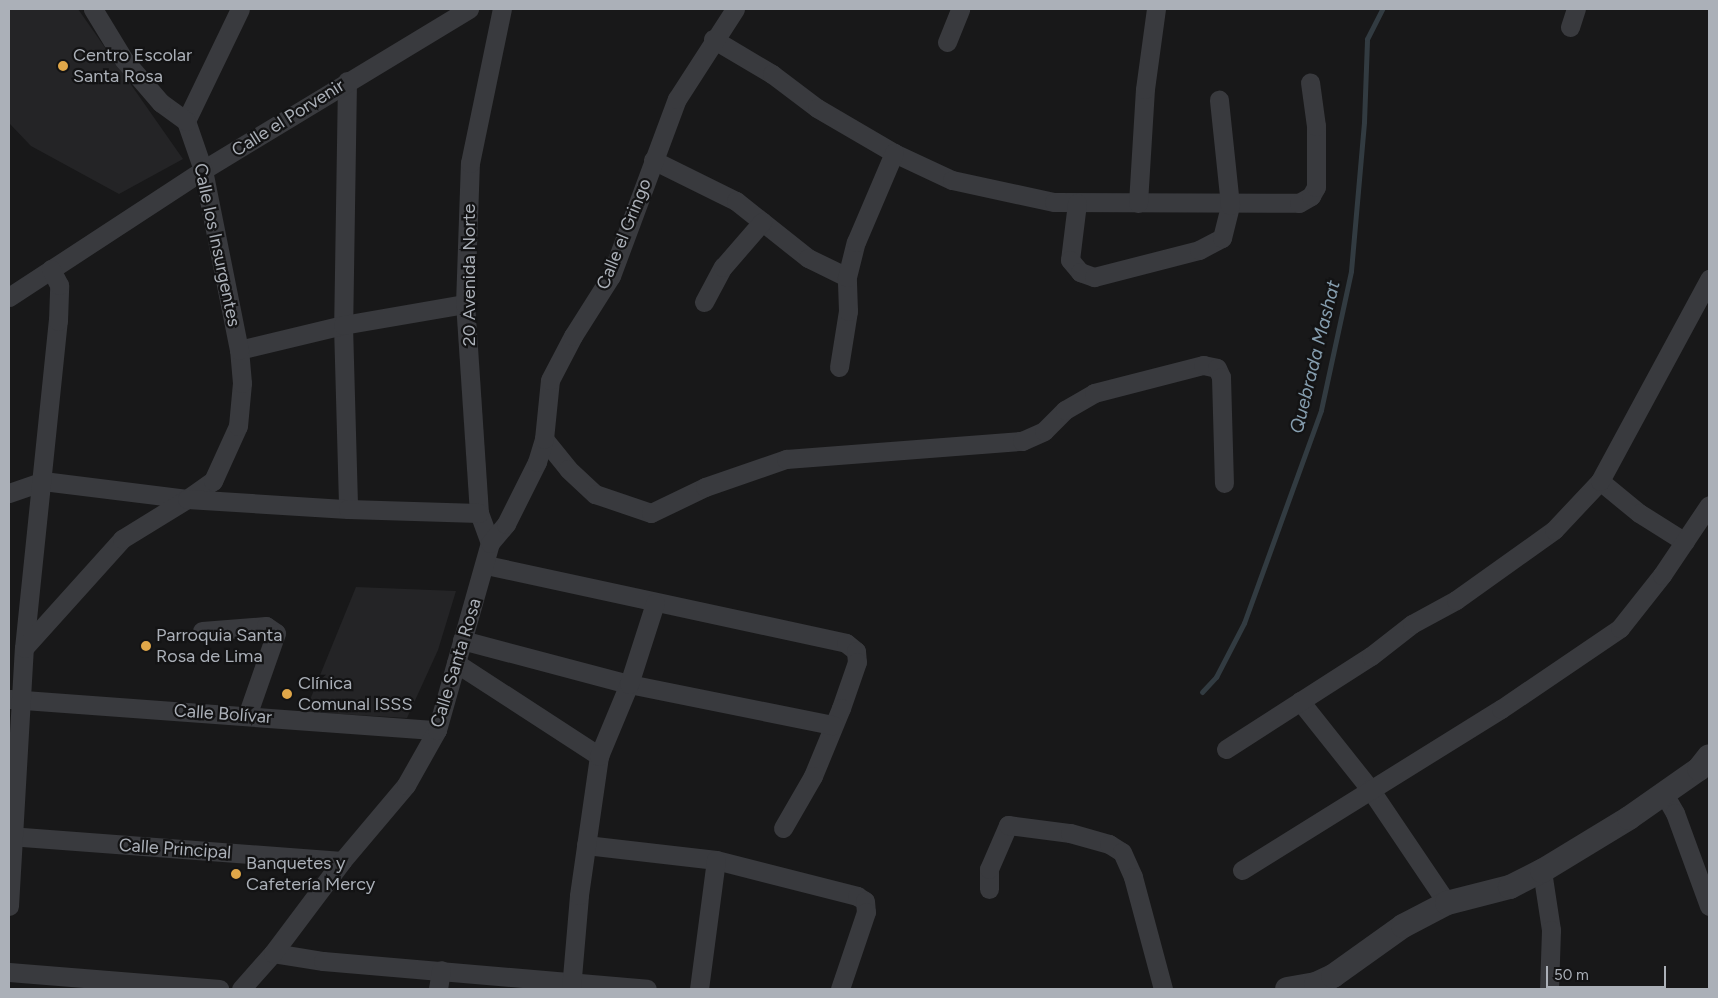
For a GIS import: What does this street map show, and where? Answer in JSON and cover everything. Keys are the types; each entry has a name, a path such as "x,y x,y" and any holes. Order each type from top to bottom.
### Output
{"street":[{"path":"93,9 124,60 161,103 186,120 240,9"},
{"name":"Calle el Porvenir","path":"9,296 203,170 347,81 469,9"},
{"name":"20 Avenida Norte","path":"490,543 479,513 465,304 470,163 502,9"},
{"name":"Calle el Gringo","path":"490,543 506,524 537,462 544,439 550,380 573,336 610,276 677,99 713,39 735,9"},
{"path":"947,42 960,9"},
{"path":"1138,203 1145,89 1156,9"},
{"path":"1570,27 1576,9"},
{"path":"713,39 772,74 817,108 894,153 952,180 1054,202 1284,206 1299,203 1312,196 1317,166 1310,82"},
{"path":"347,81 343,325 348,510"},
{"path":"1077,203 1070,260 1080,272 1094,276 1199,250 1222,238 1230,205 1219,100"},
{"name":"Calle los Insurgentes","path":"24,648 122,539 213,481 238,426 242,383 239,350 203,170 186,120"},
{"path":"838,367 848,311 846,277 856,242 894,153"},
{"path":"653,160 709,185 762,222 808,258 846,277"},
{"path":"704,302 724,267 762,222"},
{"path":"9,906 15,699 24,648 43,481 58,321 59,285 51,269"},
{"path":"1226,749 1531,548 1554,530 1600,481 1709,279"},
{"path":"239,350 343,325 465,304"},
{"path":"544,439 568,469 595,494 651,513 714,483 786,459 1022,441 1044,430 1065,410 1094,393 1203,365 1217,368 1221,377 1224,483"},
{"path":"9,493 43,481 187,499 348,510 479,513"},
{"path":"1600,481 1639,513 1685,542"},
{"path":"1242,870 1501,710 1620,628 1685,542 1709,505"},
{"name":"Calle Santa Rosa","path":"241,989 273,954 342,861 406,785 437,730 462,640 486,565 490,543"},
{"path":"486,565 655,603 846,642 856,650 857,662 804,795 783,828"},
{"path":"571,985 586,845 599,756 629,684 655,603"},
{"path":"202,632 266,626 276,633 247,716"},
{"path":"462,640 629,684 832,726"},
{"path":"456,663 599,756"},
{"name":"Calle Bolívar","path":"15,699 437,730"},
{"path":"1300,701 1370,790 1447,903"},
{"path":"1287,989 1316,984 1333,976 1403,926 1447,903 1510,888 1542,871 1664,794 1699,769 1709,756"},
{"path":"1664,794 1675,813 1707,893"},
{"path":"990,889 989,869 1008,825 1070,833 1108,844 1122,852 1133,877 1163,989"},
{"name":"Calle Principal","path":"12,837 342,861"},
{"path":"586,845 716,860 857,896 865,901 866,912 840,989"},
{"path":"699,989 716,860"},
{"path":"1542,871 1551,930 1549,989"},
{"path":"273,954 323,962 441,970 571,985 647,989"},
{"path":"438,989 441,970"},
{"path":"9,972 156,987 219,989"}],"shaded area":[{"name":"Centro Escolar Santa Rosa","path":"9,9 78,9 183,159 119,194 31,146 9,123"},
{"path":"356,587 456,591 438,650 407,718 305,712"}],"waterway":[{"name":"Quebrada Mashat","path":"1202,692 1216,677 1244,623 1321,410 1351,271 1364,122 1367,39 1382,9"}],"place":[{"name":"Centro Escolar Santa Rosa","path":"63,66"},
{"name":"Parroquia Santa Rosa de Lima","path":"146,646"},
{"name":"Clínica Comunal ISSS","path":"287,694"},
{"name":"Banquetes y Cafetería Mercy","path":"236,874"}]}
